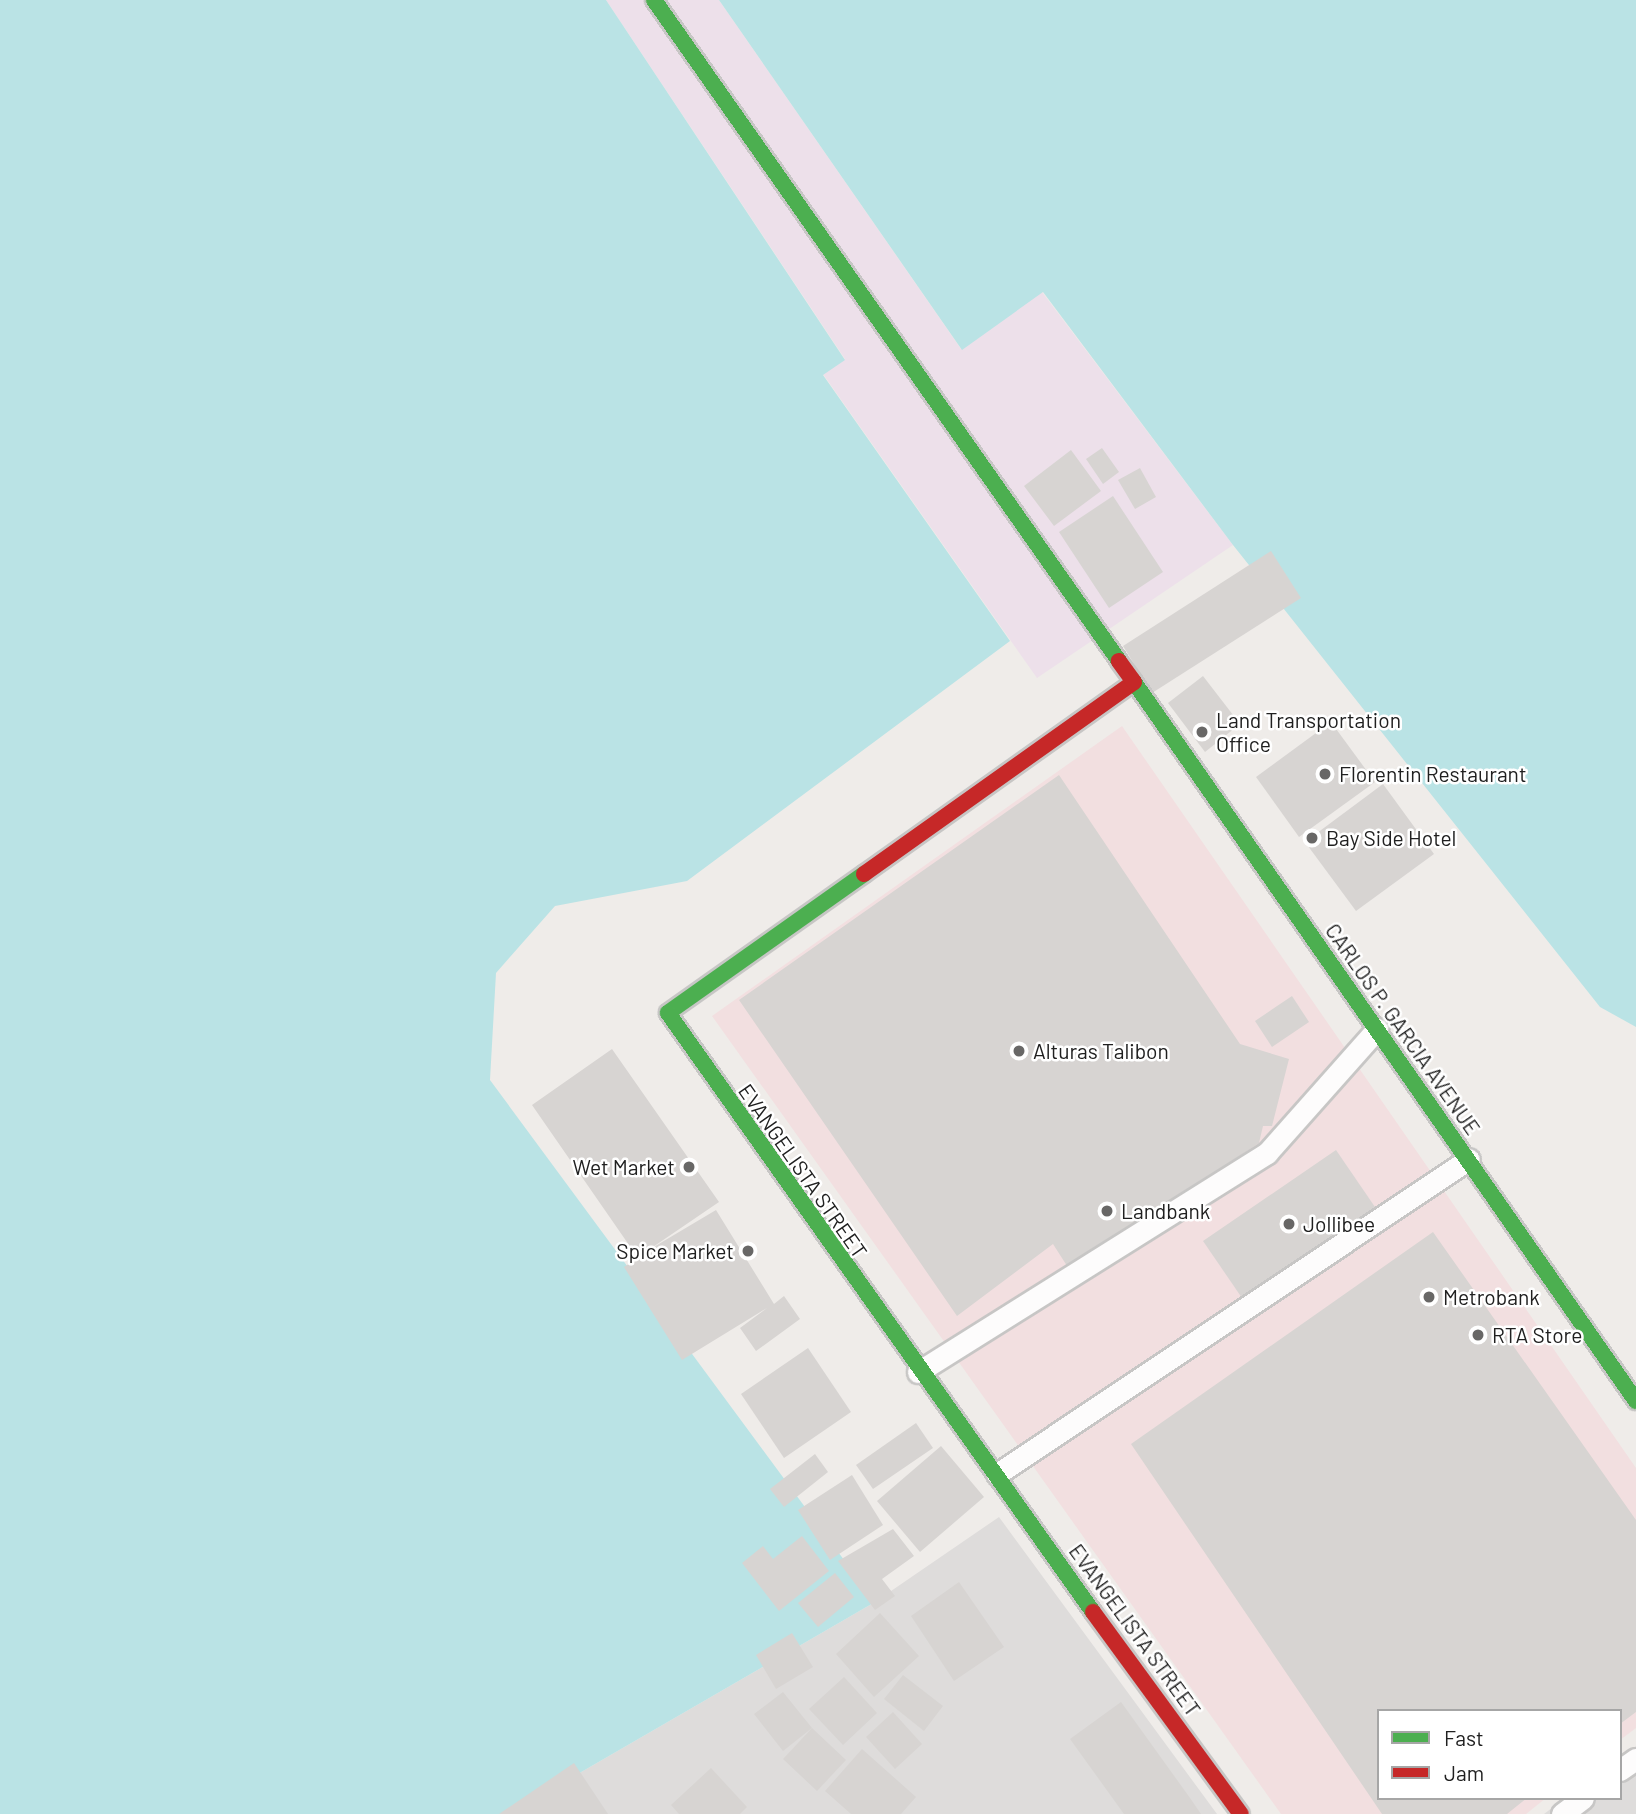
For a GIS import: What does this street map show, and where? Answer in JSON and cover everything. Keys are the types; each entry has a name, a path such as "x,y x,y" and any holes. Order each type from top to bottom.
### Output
{"main road":[{"name":"CARLOS P. GARCIA AVENUE","path":"654,0 1469,1159 1636,1401"},
{"name":"EVANGELISTA STREET","path":"1134,682 668,1013 918,1372 997,1474 1241,1814"}],"lane":[{"path":"918,1372 1267,1153 1377,1029"},
{"path":"997,1474 1469,1159"},
{"path":"1562,1814 1580,1800"}],"shaded area":[{"path":"606,0 719,0 961,349 1042,292 1233,545 1037,678 823,374 845,359"},
{"path":"1122,726 1636,1468 1636,1728 1622,1738 1622,1709 1377,1709 1377,1800 1544,1800 1526,1814 1281,1814 712,1016"},
{"path":"999,1517 1217,1814 528,1814 545,1793 875,1602"},
{"path":"1636,1746 1636,1814 1544,1814 1562,1800 1622,1800 1622,1756"}],"water":[{"path":"0,0 606,0 845,360 823,375 1010,641 687,881 555,906 496,973 490,1080 875,1602 545,1793 528,1814 0,1814"},
{"path":"719,0 1636,0 1636,1027 1600,1007 1233,545 1043,292 962,350"}],"building":[{"path":"1102,448 1119,472 1103,484 1086,459"},
{"path":"1071,450 1101,491 1054,526 1024,486"},
{"path":"1140,468 1156,497 1135,509 1118,480"},
{"path":"1113,496 1163,572 1109,608 1059,532"},
{"path":"1271,551 1301,598 1152,693 1123,646"},
{"path":"1203,676 1240,724 1205,752 1168,703"},
{"path":"1331,722 1375,782 1299,837 1256,777"},
{"name":"Alturas Talibon","path":"1059,775 1240,1044 1289,1059 1272,1126 1263,1126 1259,1143 1069,1269 1053,1244 957,1316 739,1000"},
{"path":"1383,784 1434,854 1356,911 1305,842"},
{"path":"1292,996 1309,1022 1272,1047 1255,1021"},
{"path":"612,1049 719,1202 647,1251 716,1210 774,1304 784,1296 800,1319 756,1351 740,1328 767,1308 682,1360 624,1267 638,1258 532,1105"},
{"name":"Jollibee","path":"1336,1150 1375,1207 1242,1298 1203,1241"},
{"path":"1433,1232 1636,1520 1636,1712 1622,1722 1622,1709 1377,1709 1377,1800 1524,1800 1507,1814 1382,1814 1131,1444"},
{"path":"808,1348 851,1412 784,1458 741,1394"},
{"path":"916,1423 933,1448 873,1489 856,1465"},
{"path":"941,1446 984,1497 920,1552 877,1501"},
{"path":"815,1454 828,1472 784,1507 770,1489"},
{"path":"852,1475 883,1525 830,1560 798,1510"},
{"path":"893,1529 914,1556 882,1579 895,1596 875,1610 838,1561"},
{"path":"802,1536 829,1571 779,1611 742,1563 763,1546 773,1559"},
{"path":"835,1573 854,1597 818,1627 798,1603"},
{"path":"959,1582 1004,1647 954,1681 911,1616"},
{"path":"880,1613 919,1656 874,1697 836,1654"},
{"path":"792,1633 813,1667 776,1689 756,1655"},
{"path":"903,1675 943,1706 924,1731 884,1699"},
{"path":"844,1677 877,1713 843,1745 809,1709"},
{"path":"783,1692 812,1728 783,1751 754,1714"},
{"path":"1121,1702 1201,1814 1124,1814 1070,1739"},
{"path":"893,1712 922,1744 895,1769 866,1737"},
{"path":"812,1728 846,1760 817,1791 783,1759"},
{"path":"862,1749 916,1797 901,1814 851,1814 825,1791"},
{"path":"574,1763 608,1814 499,1814 552,1778"},
{"path":"711,1768 747,1807 740,1814 679,1814 671,1805"}],"traffic: fast":[{"path":"654,0 1119,661"},
{"path":"1134,682 1636,1401"},
{"path":"864,874 668,1013 1093,1612"}],"traffic: jam":[{"path":"864,874 1134,682 1119,661"},
{"path":"1093,1612 1241,1814"}],"place":[{"name":"Land Transportation Office","path":"1202,732"},
{"name":"Florentin Restaurant","path":"1325,774"},
{"name":"Bay Side Hotel","path":"1312,838"},
{"name":"Alturas Talibon","path":"1019,1051"},
{"name":"Wet Market","path":"689,1167"},
{"name":"Landbank","path":"1107,1211"},
{"name":"Jollibee","path":"1289,1224"},
{"name":"Spice Market","path":"748,1251"},
{"name":"Metrobank","path":"1429,1297"},
{"name":"RTA Store","path":"1478,1335"}]}
